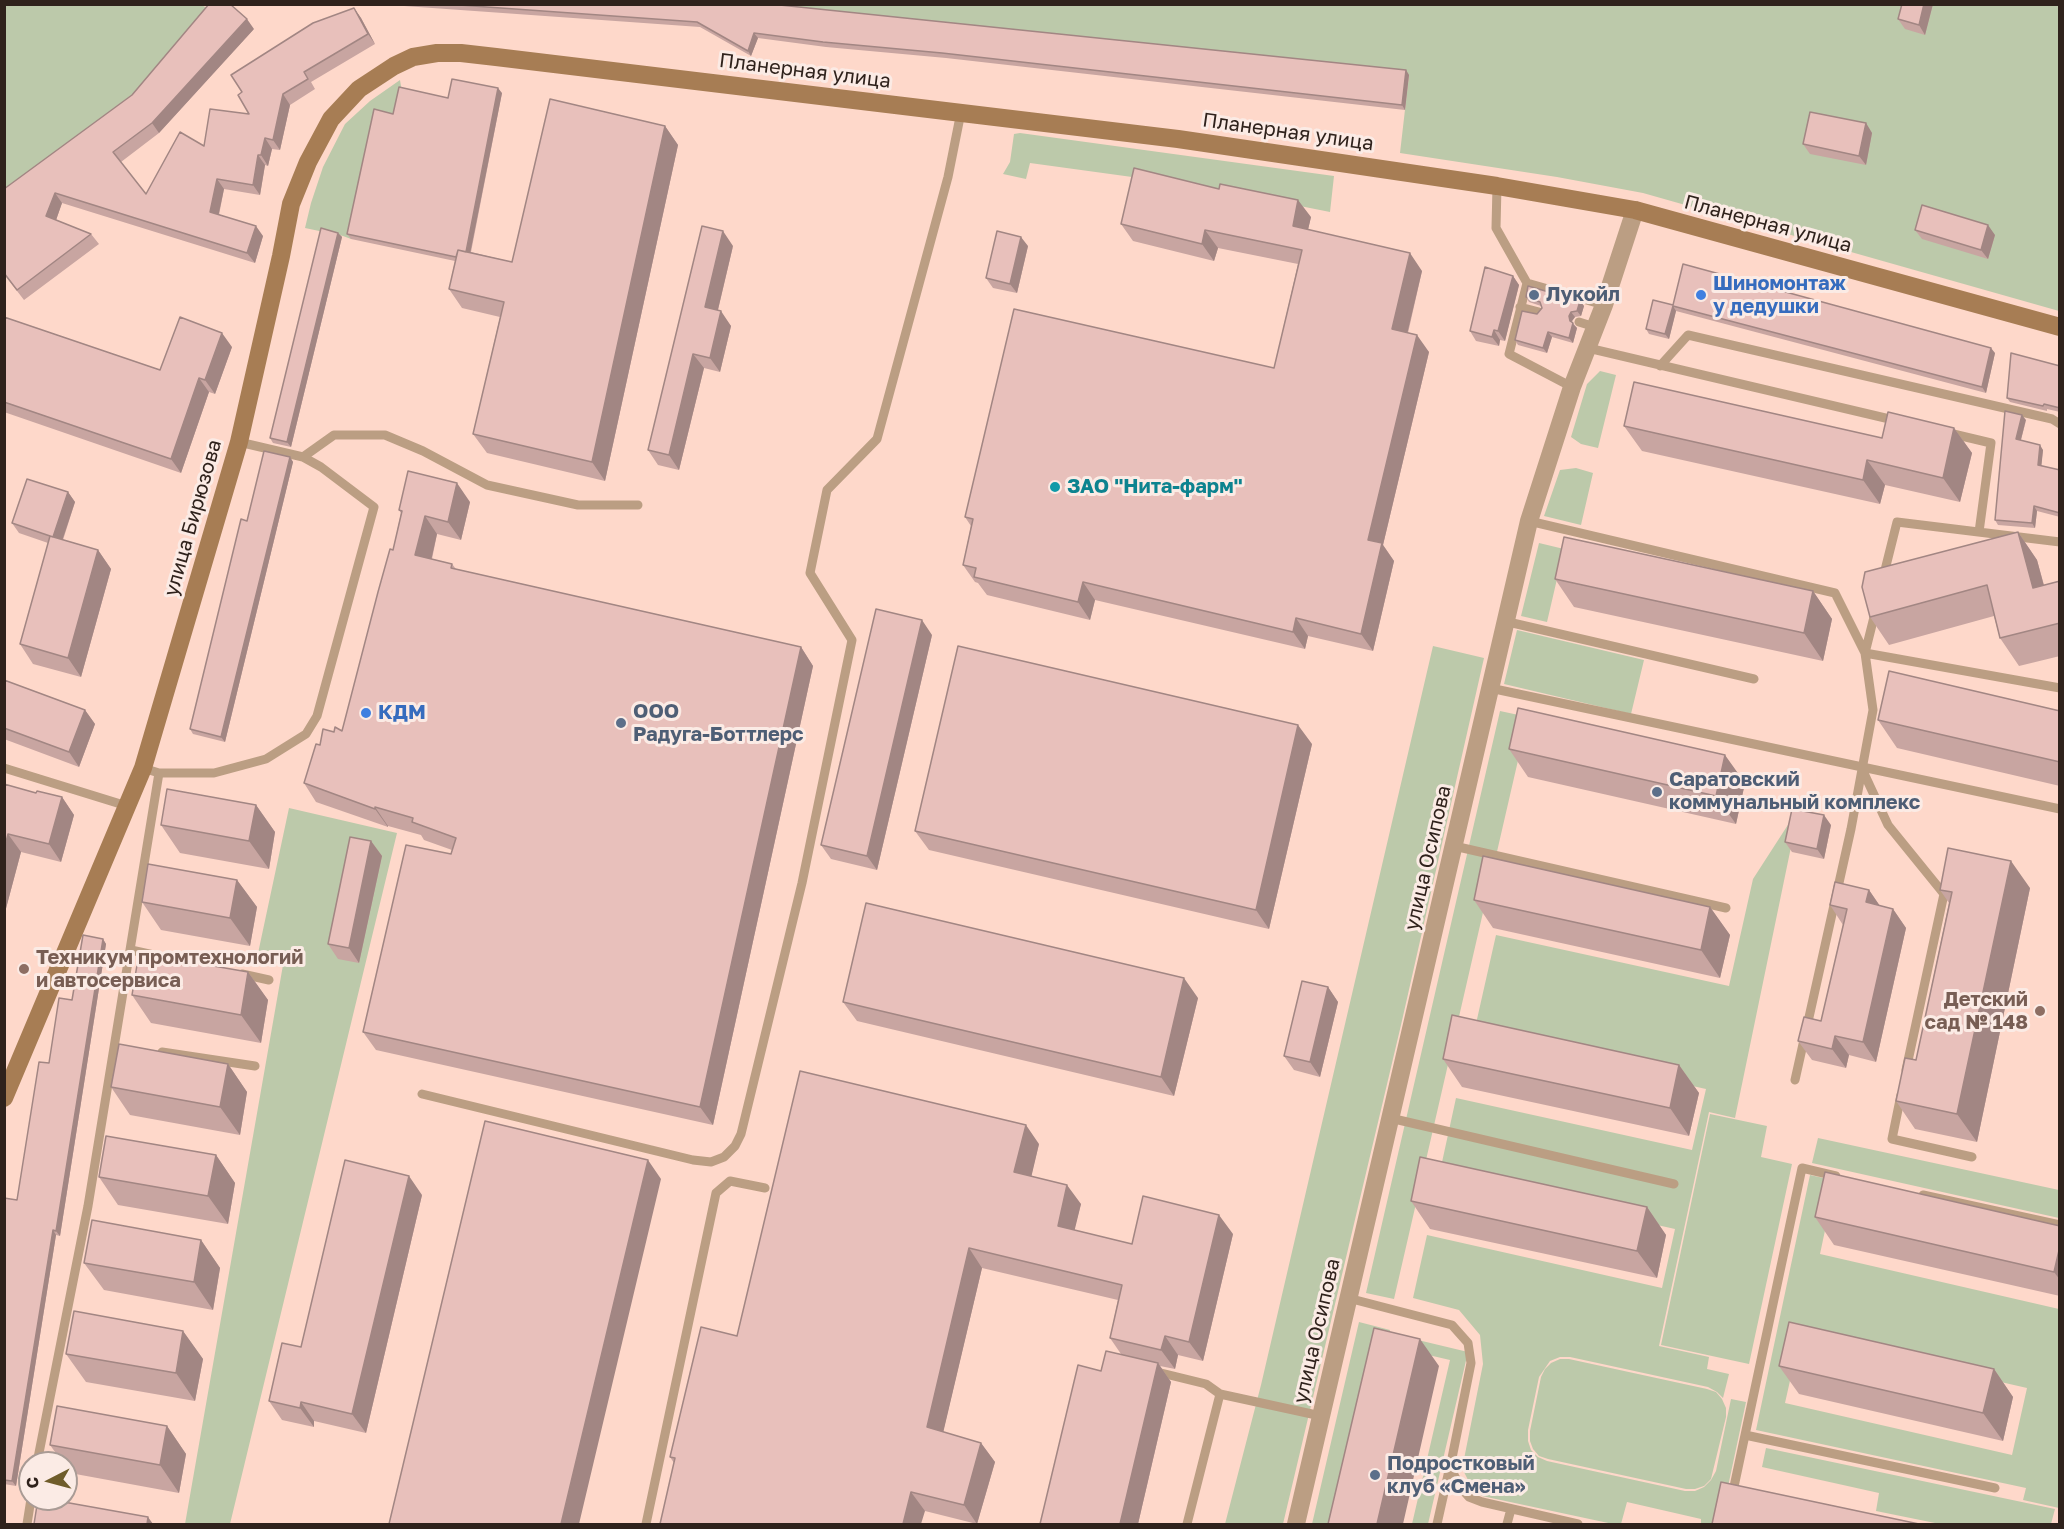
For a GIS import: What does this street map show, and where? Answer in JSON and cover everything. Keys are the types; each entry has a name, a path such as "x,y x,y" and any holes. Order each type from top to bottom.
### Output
{"main road":[{"name":"улица Бирюзова","path":"4,1098 127,806 151,771 239,441 291,204 308,162 331,119 359,89 394,66 413,57 445,53 496,57"},
{"name":"Планерная улица","path":"496,57 1178,139 1497,186 1635,210 2060,327"}],"street":[{"name":"улица Осипова","path":"1296,1524 1529,520 1572,387 1588,348 1587,325 1604,305 1635,210"}],"lane":[{"path":"422,1094 693,1160 711,1161 724,1157 735,1146 741,1134 802,883 852,640 810,573 827,490 877,439 948,177 961,112"},
{"path":"1497,186 1496,228 1527,283 1604,305"},
{"path":"1527,283 1509,354 1572,387"},
{"path":"1520,307 1539,312"},
{"path":"1660,366 1688,335 2052,419 2060,424"},
{"path":"1588,348 1911,424"},
{"path":"1934,430 1990,443 1978,532"},
{"path":"303,457 334,435 385,435 487,485 578,505 638,505"},
{"path":"39,1451 88,1206 131,950 151,771 214,773 266,759 306,734 317,716 374,507 321,467 303,457 239,441"},
{"path":"1529,520 1835,593 1865,652 1873,710 1851,829 1795,1080"},
{"path":"1881,587 1897,522 2060,543"},
{"path":"1865,652 1878,598"},
{"path":"1504,621 1754,680"},
{"path":"1865,652 2060,688"},
{"path":"1490,688 1862,769 2060,809"},
{"path":"4,768 127,806"},
{"path":"1862,769 1888,825 1944,894 1892,1139 1972,1157"},
{"path":"1454,846 1726,908"},
{"path":"131,950 177,960"},
{"path":"235,973 269,980"},
{"path":"115,1046 126,1047"},
{"path":"150,1051 255,1066"},
{"path":"1390,1118 1674,1184"},
{"path":"1730,1506 1738,1489 1745,1435 1802,1168 1842,1177"},
{"path":"646,1524 716,1193 730,1181 765,1188"},
{"path":"1909,1192 2060,1225"},
{"path":"1348,1298 1452,1325 1468,1343 1471,1363 1437,1524"},
{"path":"1142,1368 1206,1384 1220,1394 1321,1416"},
{"path":"1187,1524 1220,1394"},
{"path":"1745,1435 1995,1488"},
{"path":"1452,1458 1454,1475 1469,1497 1578,1524"},
{"path":"1507,1524 1511,1509"}],"green space":[{"path":"199,4 218,13 139,105 5,204 5,5"},
{"path":"764,4 2059,5 2059,311 1643,193 1557,177 1400,153 1409,75"},
{"path":"400,80 402,92 397,119 377,115 351,239 305,228 323,167 345,124 370,101"},
{"path":"1014,134 1334,176 1330,212 1205,187 1030,163 1026,179 1003,174 1010,162"},
{"path":"1600,371 1616,375 1598,448 1581,444 1571,437 1587,384"},
{"path":"1576,468 1593,473 1581,525 1544,516 1560,470"},
{"path":"1539,543 1564,549 1547,622 1521,616"},
{"path":"1517,630 1644,660 1631,714 1504,684"},
{"path":"1433,646 1484,658 1401,1025 1283,1524 1225,1524 1261,1385"},
{"path":"1500,711 1528,717 1394,1299 1366,1293"},
{"path":"289,808 397,833 230,1524 185,1524 283,965 257,958"},
{"path":"1793,817 1797,818 1735,1118 1709,1112 1659,1346 1709,1357 1707,1369 1729,1374 1723,1398 1708,1387 1570,1357 1560,1357 1550,1361 1539,1377 1528,1430 1531,1450 1538,1457 1547,1461 1685,1491 1695,1491 1704,1487 1716,1471 1731,1399 1746,1402 1720,1524 1701,1524 1701,1519 1627,1502 1621,1524 1613,1524 1482,1496 1472,1488 1464,1472 1464,1459 1483,1364 1480,1335 1459,1310 1413,1298 1427,1235 1662,1288 1675,1229 1439,1176 1456,1098 1692,1150 1706,1089 1473,1037 1496,935 1729,986 1753,879"},
{"path":"1710,1114 1767,1126 1761,1157 1792,1164 1749,1364 1661,1345"},
{"path":"1818,1138 2059,1190 2059,1218 1812,1163"},
{"path":"1810,1175 2059,1230 1834,1188 1820,1254 2059,1309 2059,1508 2023,1500 2026,1488 1756,1430","holes":["1800,1336 2027,1388 2012,1455 1785,1403"]},
{"path":"1359,1322 1390,1330 1345,1524 1312,1524"},
{"path":"1397,1335 1468,1352 1428,1524 1412,1524 1450,1360 1394,1347"},
{"path":"1560,1359 1569,1359 1716,1392 1726,1408 1726,1417 1711,1479 1704,1486 1686,1489 1539,1456 1530,1441 1530,1431 1541,1377 1551,1363"},
{"path":"1766,1448 2055,1509 2051,1524 1940,1524 1876,1511 1879,1493 1762,1467"}],"building":[{"path":"209,4 230,4 247,19 152,123 113,152 146,194 180,132 204,146 210,109 249,114 238,95 242,92 231,75 313,23 354,8 368,34 304,72 308,79 283,94 273,140 265,138 261,155 258,155 253,185 217,179 210,212 256,226 247,253 55,193 46,216 91,234 17,290 4,273 4,189 132,95"},
{"path":"445,4 770,4 1406,70 1402,105 754,33 748,51 697,22"},
{"path":"1902,4 1924,4 1919,25 1898,19"},
{"path":"452,79 498,88 466,252 458,250 456,257 347,234 374,109 393,114 399,87 448,98"},
{"path":"550,99 665,126 592,462 473,434 504,302 449,289 458,250 512,262"},
{"path":"1810,112 1866,123 1859,156 1803,144"},
{"path":"1134,168 1219,189 1220,184 1298,200 1293,226 1410,253 1392,329 1417,335 1368,540 1382,543 1361,634 1296,618 1293,632 1083,582 1078,602 974,577 976,568 963,565 973,519 965,517 1014,309 1274,368 1302,250 1205,230 1202,244 1121,224"},
{"path":"1922,205 1988,225 1981,250 1915,230"},
{"path":"702,226 723,231 705,307 721,311 710,358 693,354 669,455 648,450"},
{"path":"321,228 338,233 287,442 270,438"},
{"path":"997,231 1021,237 1010,284 986,278"},
{"path":"1683,264 1991,348 1982,387 1673,306 1665,334 1646,329 1653,300 1673,305"},
{"path":"1485,267 1513,276 1498,331 1494,330 1492,337 1470,331"},
{"path":"1528,286 1580,301 1577,311 1571,312 1569,316 1573,323 1569,338 1548,332 1543,348 1515,340 1522,311 1537,314 1542,308 1540,302 1526,297"},
{"path":"4,317 160,370 180,317 222,333 205,380 199,378 171,459 4,402"},
{"path":"2011,353 2060,366 2060,408 2007,398"},
{"path":"1634,382 1882,438 1888,412 1954,428 1943,478 1867,460 1863,480 1624,426"},
{"path":"2005,411 2022,415 2016,439 2040,445 2038,465 2060,470 2060,513 2034,506 2032,523 1995,520"},
{"path":"264,451 290,457 221,737 190,729 241,519 247,521"},
{"path":"408,471 457,483 448,522 425,516 415,555 452,564 451,568 801,647 700,1107 363,1032 406,845 451,854 456,838 412,822 413,818 375,807 375,809 304,783 316,744 320,745 323,729 334,732 335,727 342,731 390,549 393,550"},
{"path":"27,479 68,492 53,537 12,523"},
{"path":"2018,532 2033,588 2060,581 2060,623 2000,638 1987,585 1870,617 1862,587 1865,572"},
{"path":"50,536 98,550 68,658 20,644"},
{"path":"1564,537 1813,591 1804,633 1555,579"},
{"path":"876,609 922,620 867,856 821,845"},
{"path":"958,646 1298,725 1256,910 915,831"},
{"path":"1889,671 2060,711 2060,762 1878,720"},
{"path":"4,680 85,710 69,752 4,728"},
{"path":"1518,708 1725,755 1716,796 1509,749"},
{"path":"4,784 62,797 49,844 8,834 4,850"},
{"path":"167,789 256,805 249,841 161,825"},
{"path":"1792,809 1824,815 1817,849 1785,842"},
{"path":"350,837 371,841 349,948 328,944"},
{"path":"1948,848 2011,861 1957,1114 1896,1101 1905,1058 1916,1060 1952,892 1940,890"},
{"path":"1483,856 1710,907 1701,950 1474,900"},
{"path":"148,864 237,880 230,918 142,902"},
{"path":"1835,882 1869,890 1866,902 1893,909 1863,1042 1835,1036 1832,1049 1798,1041 1804,1017 1821,1021 1847,909 1830,905"},
{"path":"866,903 1184,978 1161,1077 843,1002"},
{"path":"83,935 103,939 56,1231 53,1230 12,1481 4,1480 4,1198 17,1200 39,1062 49,1063 59,998 72,1000"},
{"path":"139,953 248,972 241,1015 132,995"},
{"path":"1302,981 1328,987 1310,1062 1284,1056"},
{"path":"1452,1015 1679,1065 1670,1108 1443,1059"},
{"path":"119,1044 228,1064 220,1107 111,1087"},
{"path":"800,1071 1026,1125 1014,1172 1067,1185 1058,1226 1132,1244 1143,1196 1219,1215 1189,1342 1165,1336 1161,1350 1110,1338 1122,1285 969,1248 927,1427 981,1443 964,1505 911,1492 903,1524 660,1524 675,1458 670,1457 701,1327 737,1336"},
{"path":"485,1121 648,1160 561,1524 389,1524"},
{"path":"106,1136 216,1155 208,1196 99,1177"},
{"path":"1420,1157 1647,1207 1637,1251 1411,1201"},
{"path":"345,1160 409,1176 352,1414 301,1402 300,1408 269,1401 282,1343 301,1347"},
{"path":"1825,1172 2060,1226 2060,1246 2054,1272 1815,1217"},
{"path":"92,1220 201,1240 194,1282 84,1263"},
{"path":"74,1311 183,1331 176,1373 66,1354"},
{"path":"1789,1322 1994,1369 1983,1413 1779,1366"},
{"path":"1374,1328 1420,1339 1377,1524 1328,1524"},
{"path":"1106,1351 1158,1363 1120,1524 1040,1524 1078,1365 1101,1371"},
{"path":"57,1406 167,1426 160,1465 50,1445"},
{"path":"1721,1482 1919,1524 1712,1524"},
{"path":"78,1505 148,1517 147,1524 34,1524 36,1511 78,1511"}],"place":[{"name":"Лукойл","path":"1534,295"},
{"name":"Шиномонтаж у дедушки","path":"1701,295"},
{"name":"ЗАО \"Нита-фарм\"","path":"1055,487"},
{"name":"КДМ","path":"366,713"},
{"name":"ООО Радуга-Боттлерс","path":"621,723"},
{"name":"Саратовский коммунальный комплекс","path":"1657,792"},
{"name":"Техникум промтехнологий и автосервиса","path":"24,969"},
{"name":"Детский сад № 148","path":"2040,1011"},
{"name":"Подростковый клуб «Смена»","path":"1375,1475"}]}
